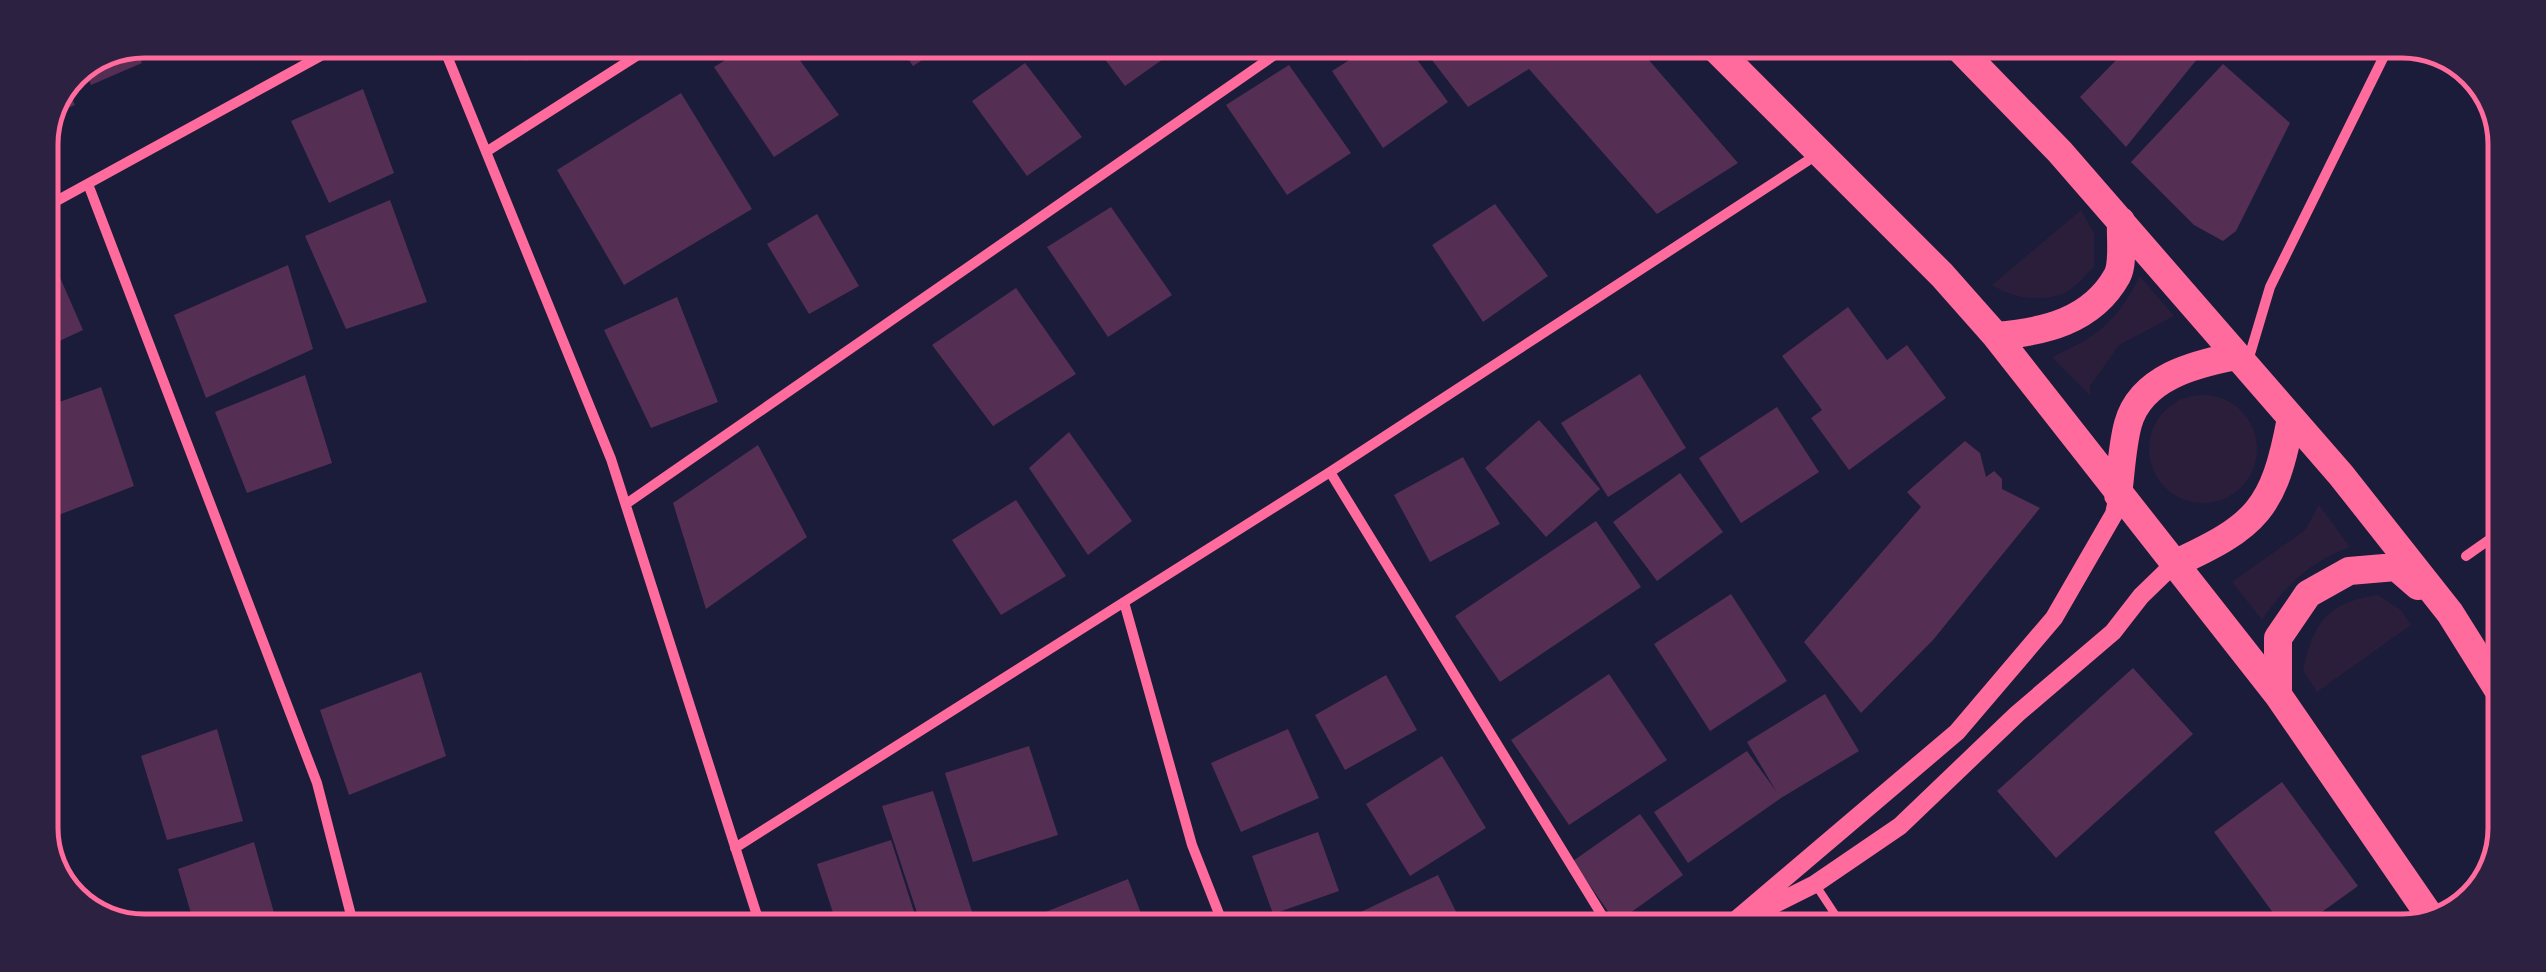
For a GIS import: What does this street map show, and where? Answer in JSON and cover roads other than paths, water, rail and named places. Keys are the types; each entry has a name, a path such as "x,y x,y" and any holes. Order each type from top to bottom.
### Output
{"highway":[{"path":"1725,58 1942,275 1996,336 2278,695 2427,911"},
{"path":"1969,58 2060,152 2341,475 2450,613 2488,674"},
{"path":"1996,336 2039,332 2087,312 2119,273 2121,221"},
{"path":"2118,494 2128,422 2138,402 2173,374 2204,362 2241,361"},
{"path":"2174,564 2212,546 2259,513 2282,466 2291,418"},
{"path":"2278,695 2278,638 2308,594 2349,571 2396,568 2450,613"}],"street":[{"path":"58,200 316,58"},
{"path":"448,58 611,459 757,914"},
{"path":"486,152 633,58"},
{"path":"626,504 1270,58"},
{"path":"2241,361 2270,288 2382,58"},
{"path":"736,848 1330,472 1818,154"},
{"path":"88,184 317,783 351,914"},
{"path":"1330,472 1601,914"},
{"path":"1742,914 1957,732 2054,618 2114,514 2118,494"},
{"path":"2466,556 2488,541"},
{"path":"1755,914 1815,884 1900,826 2016,714 2113,632 2141,596 2174,564"},
{"path":"1124,602 1192,844 1219,914"}],"lane":[{"path":"1815,884 1835,914"}]}
